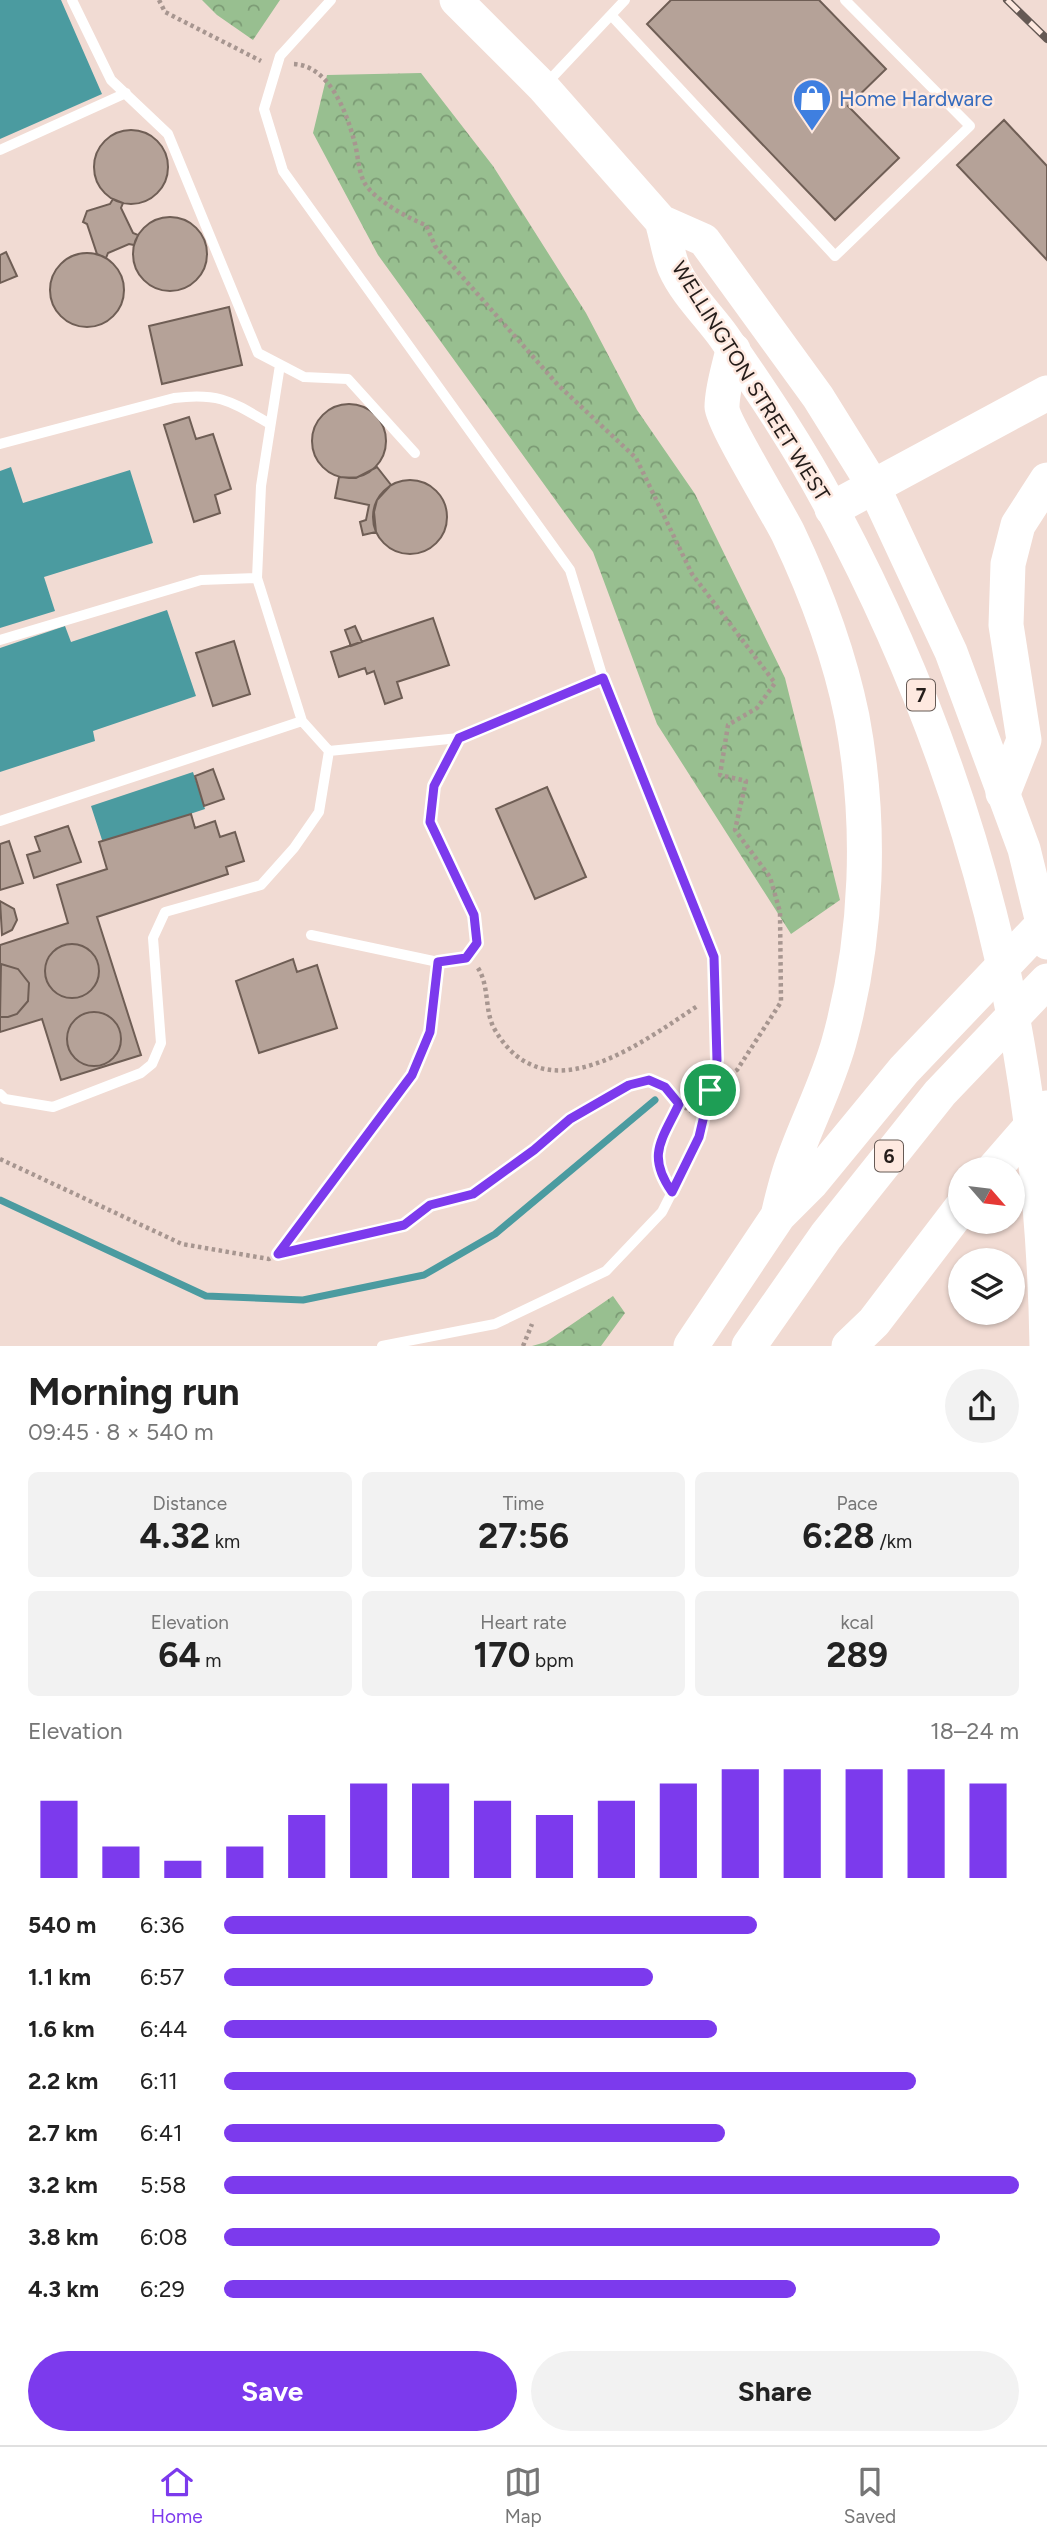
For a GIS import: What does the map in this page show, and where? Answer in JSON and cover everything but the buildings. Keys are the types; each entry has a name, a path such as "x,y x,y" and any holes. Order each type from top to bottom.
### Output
{"highway":[{"path":"733,350 721,410 787,531 814,591 836,653 861,782 865,847 862,913 853,978 839,1042 818,1104 792,1165 778,1216"},
{"path":"832,509 1047,393"},
{"path":"1003,793 1024,740 1006,625 1008,564 1018,525 1047,480"},
{"path":"691,1346 778,1216 811,1183 904,1070 1047,920"},
{"name":"6","path":"749,1346 826,1236 940,1093 1047,981"},
{"path":"1004,1157 1047,1108"},
{"path":"849,1346 868,1334 948,1226"}],"main road":[{"name":"WELLINGTON STREET WEST","path":"456,0 543,87 662,221 705,240 818,397 874,487 955,663 1024,849 1047,943"},
{"name":"WELLINGTON STREET WEST","path":"662,221 675,270 733,350 798,449 832,509 910,667 954,782 985,890 1013,1008 1032,1127 1042,1247 1046,1346"}],"lane":[{"path":"72,0 111,80 169,134 258,353 304,377 348,379 415,453"},
{"path":"331,0 280,55 277,63 264,109 282,171 570,570 603,678 714,957 717,1060 699,1137 662,1212 606,1271 495,1324 382,1346"},
{"path":"543,87 625,0"},
{"path":"611,15 835,256 970,126 845,0"},
{"path":"0,150 126,93"},
{"path":"0,1094 5,1099 53,1107 141,1073 152,1064 161,1043 153,939 165,912 261,885 294,848 319,811 328,751 302,721 257,578 261,485 280,365"},
{"path":"0,444 174,398 202,394 229,400 270,424"},
{"path":"0,640 201,580 257,578"},
{"path":"328,751 459,738 603,678"},
{"path":"0,821 302,721"},
{"path":"310,935 438,962 466,958 477,943 474,915 430,822 434,786 459,738"}],"path":[{"path":"159,0 165,12 260,61 305,65 332,86 354,137 365,184 404,217 426,225 435,246 532,357 636,458 692,574 775,683 757,708 728,725 720,775 746,781 735,830 770,877 780,912 780,1002 737,1070 710,1090"},
{"path":"469,954 481,973 493,1029 513,1054 539,1069 562,1073 601,1063 646,1040 715,995"},
{"path":"278,1254 412,1075 430,1032 438,962"},
{"path":"0,1159 182,1244 269,1259 278,1254 404,1225 430,1205 473,1194 534,1150 570,1119 629,1085 649,1080 665,1087 679,1104 704,1118"},
{"path":"672,1192 665,1182 656,1156 679,1104"}],"green space":[{"path":"202,0 280,0 253,40 217,15"},
{"path":"421,73 493,166 586,313 637,410 695,494 785,678 840,900 791,934 657,724 593,552 378,255 313,133 327,75"},
{"path":"613,1296 625,1313 601,1346 532,1346 546,1342"}],"water":[{"path":"0,0 61,0 102,94 0,139"},
{"path":"11,467 23,503 130,470 153,543 44,577 55,611 0,628 0,471"},
{"path":"167,610 196,696 93,731 95,741 0,772 0,648 65,626 71,642"},
{"path":"193,772 205,809 103,843 91,806"}],"waterway":[{"path":"0,1200 206,1296 303,1300 424,1275 495,1234 655,1100"}],"railway":[{"path":"1007,0 1047,39"}],"place":[{"name":"Home Hardware","path":"812,132"}],"route":[{"path":"603,678 714,957 717,1060 710,1090 699,1137 672,1192 665,1182 656,1156 679,1104 665,1087 649,1080 629,1085 570,1119 534,1150 473,1194 430,1205 404,1225 278,1254 412,1075 430,1032 438,962 466,958 477,943 474,915 430,822 434,786 459,738 603,678"}]}
